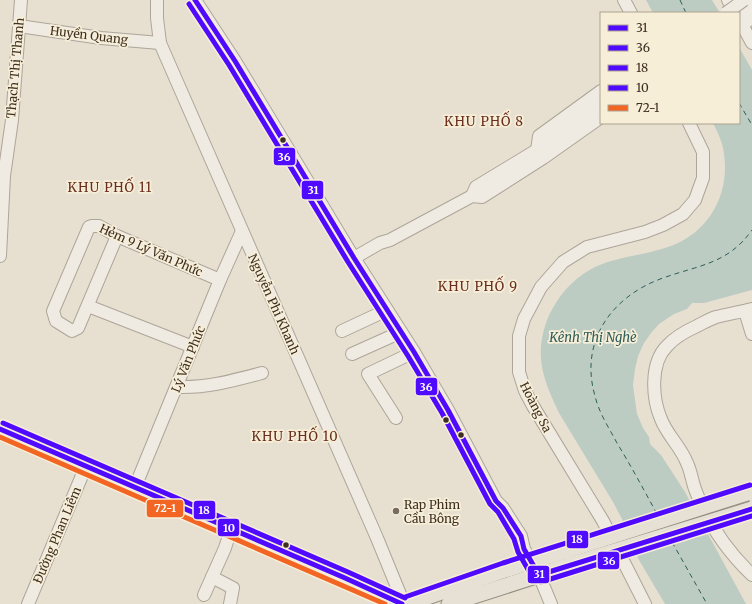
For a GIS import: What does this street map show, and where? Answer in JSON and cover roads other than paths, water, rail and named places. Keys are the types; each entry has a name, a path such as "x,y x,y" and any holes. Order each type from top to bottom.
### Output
{"main road":[{"path":"0,429 403,604"},
{"path":"407,604 528,555 568,550 749,492"},
{"path":"449,604 752,509"}],"street":[{"name":"Thạch Thị Thanh","path":"0,256 4,146 12,120 21,0"},
{"name":"Nguyễn Phi Khanh","path":"157,0 157,18 160,44 377,538 403,604"},
{"path":"195,0 236,61 356,261 414,352 448,410 496,501 498,512 517,544 528,555 539,575 551,604"},
{"path":"624,0 630,12"},
{"path":"728,0 735,12"},
{"path":"727,12 744,0"},
{"path":"752,6 743,19 752,43"},
{"name":"Huyền Quang","path":"19,26 100,38 160,44"},
{"path":"543,152 539,136 600,92"},
{"path":"356,261 380,243 390,240 472,196 482,197 543,152 600,104"},
{"path":"543,152 600,118"},
{"path":"543,152 556,157 605,124"},
{"name":"Hoàng Sa","path":"645,604 603,521 525,391 519,372 519,336 524,319 542,287 563,262 587,247 663,226 682,214 695,200 703,178 703,152 689,124"},
{"name":"Hẻm 9 Lý Văn Phức","path":"88,306 76,330 72,331 56,321 53,310 89,227 92,226 99,226 117,236 220,280"},
{"name":"Lý Văn Phức","path":"135,487 220,280 242,232"},
{"path":"117,236 88,306 193,347"},
{"path":"342,331 387,310"},
{"path":"752,334 748,310 715,317 683,333 666,347 656,364 654,386 656,402 661,419 667,431 683,452 695,490 708,516 723,542 737,561 752,575"},
{"path":"352,354 402,332"},
{"path":"396,418 368,374 414,352"},
{"path":"176,387 197,387 227,383 262,373"},
{"name":"Đường Phan Liêm","path":"28,604 86,466"},
{"path":"204,595 225,548 231,529"},
{"path":"212,577 233,588 230,604"},
{"path":"545,591 548,604"}],"water":[{"path":"646,0 712,0 719,12 652,12"},
{"name":"Kênh Thị Nghè","path":"740,49 752,70 752,290 704,303 692,303 687,309 674,314 659,324 644,343 638,356 633,385 637,414 649,437 650,444 661,455 685,492 746,604 665,604 639,560 623,521 613,502 556,407 543,373 541,352 542,337 552,309 561,296 582,275 604,263 671,246 684,240 706,221 714,210 724,183 724,154 723,146 713,124 740,124"}],"place":[{"name":"Rạp Phim Cầu Bông","path":"396,511"}],"district":[{"name":"KHU PHỐ 8","path":"484,121"},
{"name":"KHU PHỐ 11","path":"110,187"},
{"name":"KHU PHỐ 9","path":"478,286"},
{"name":"KHU PHỐ 10","path":"295,436"}]}
